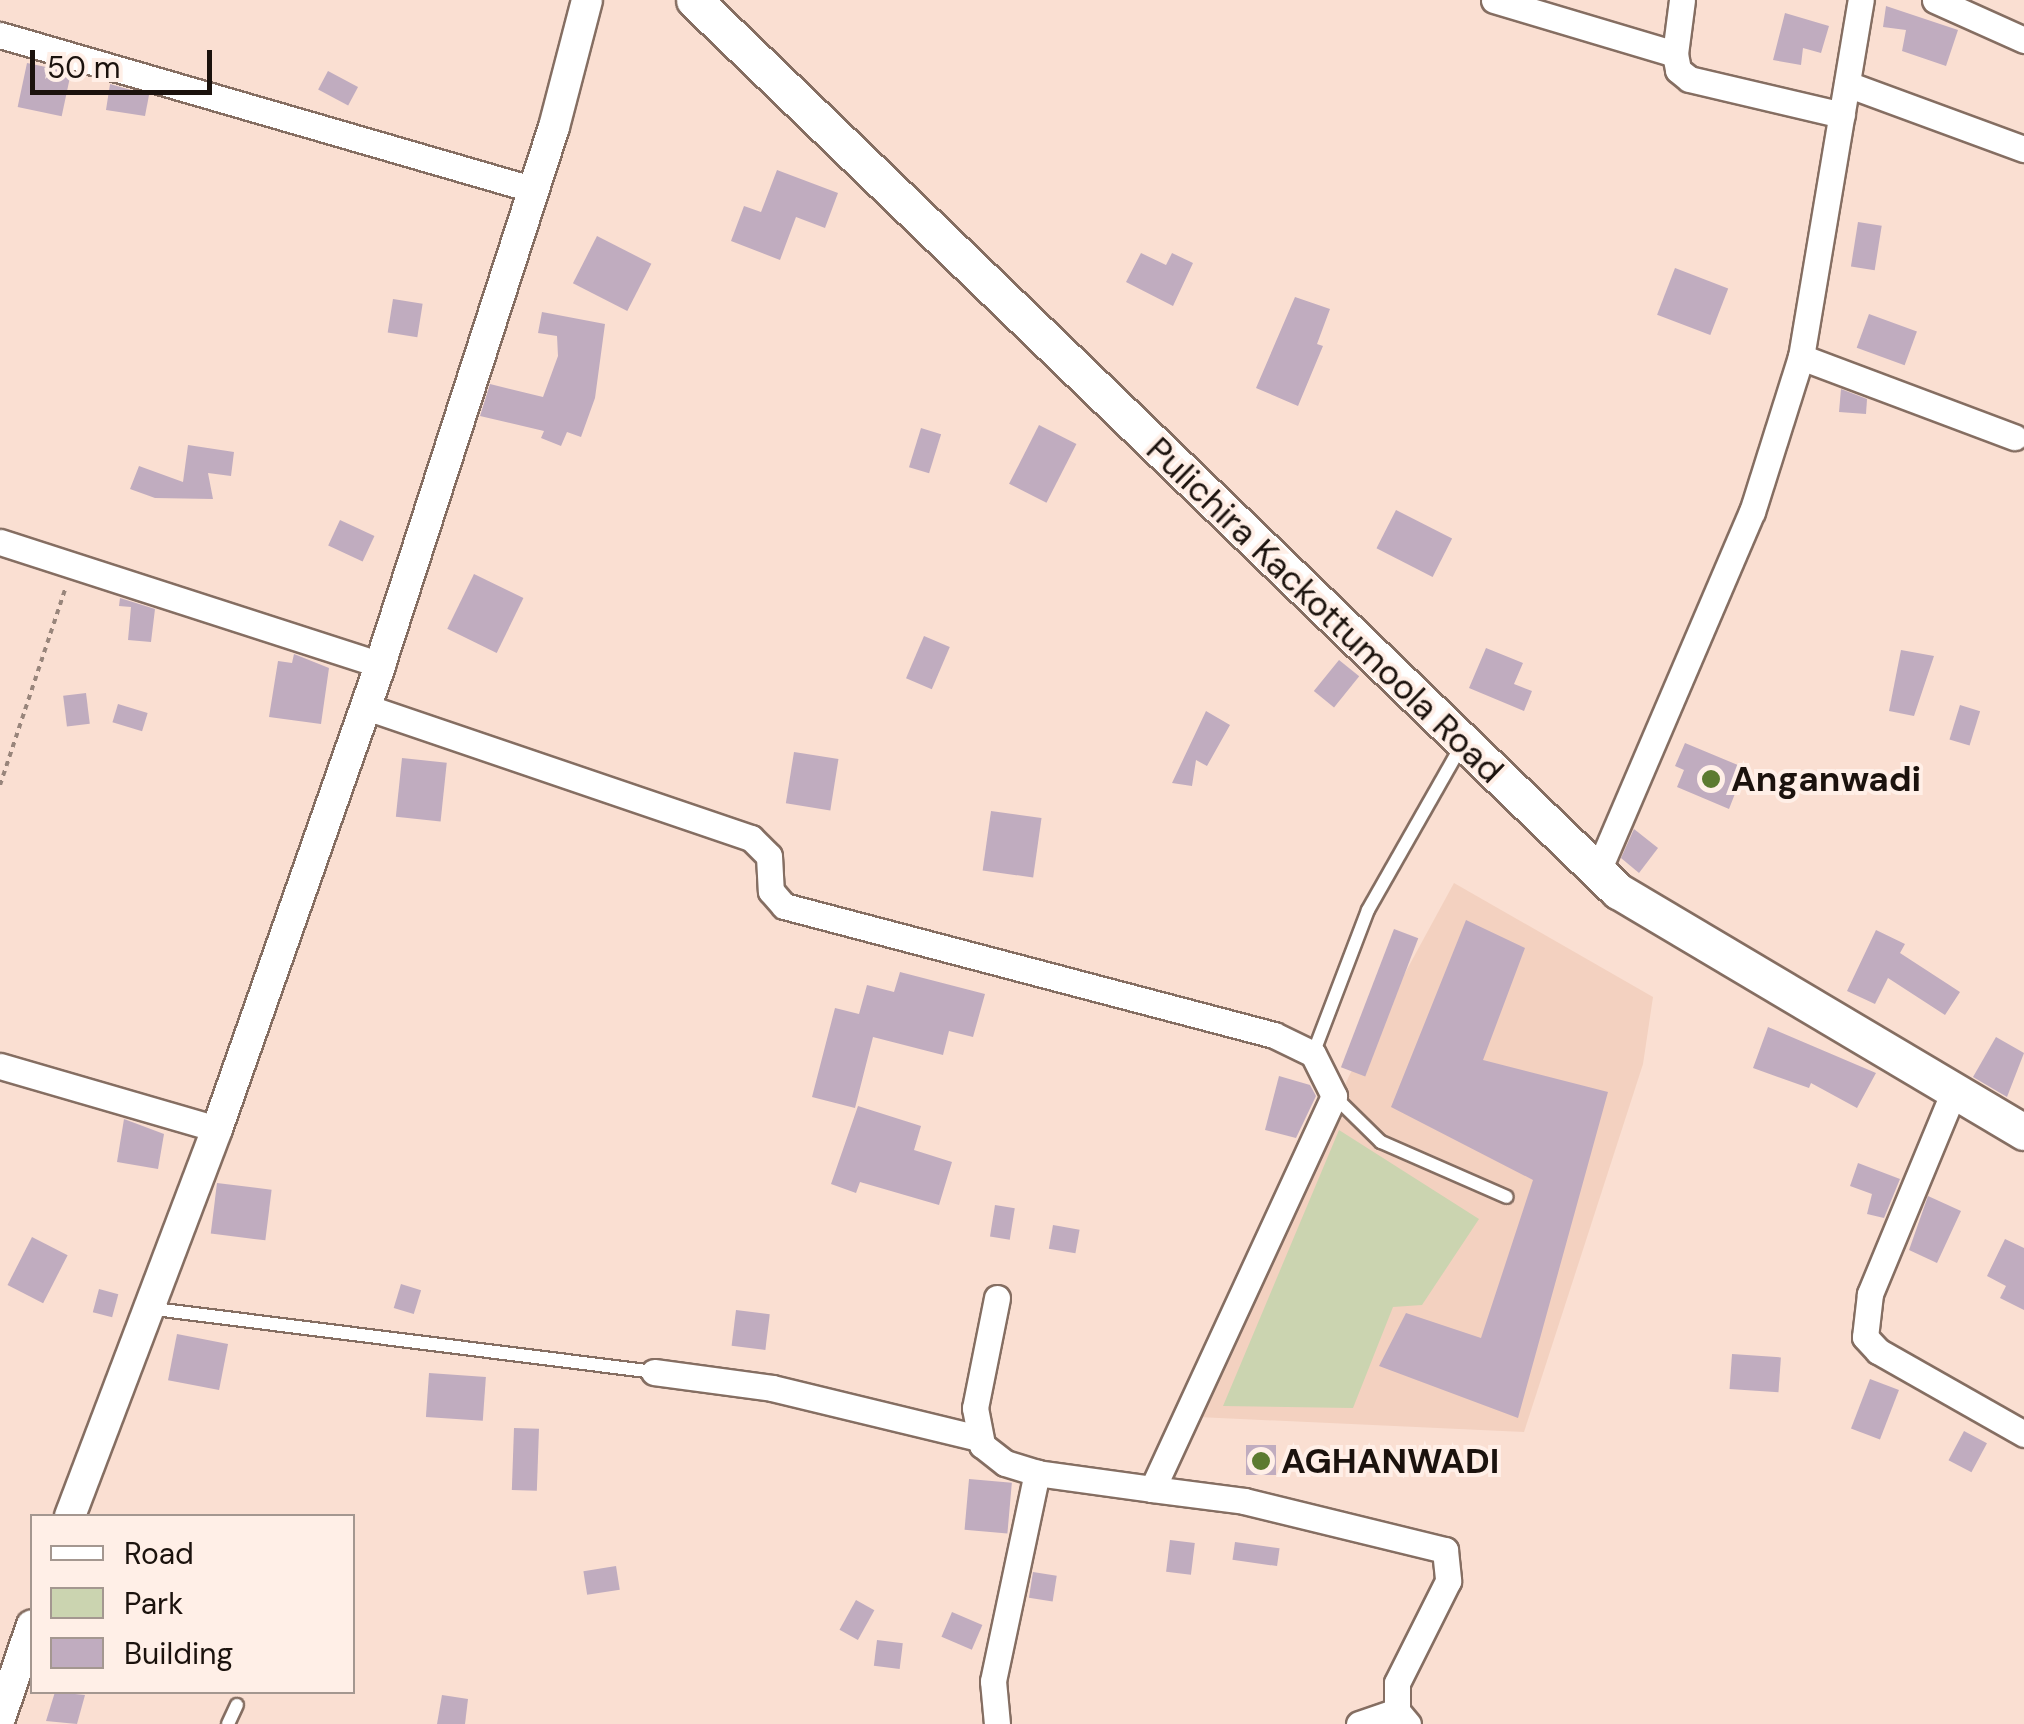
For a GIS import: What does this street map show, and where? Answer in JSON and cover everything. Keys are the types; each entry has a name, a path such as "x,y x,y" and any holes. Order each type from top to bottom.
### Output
{"main road":[{"name":"Pulichira Kackottumoola Road","path":"694,0 1618,891 2024,1132"}],"street":[{"path":"71,1514 144,1308 218,1128 380,665 535,190 587,0"},
{"path":"1494,0 1675,54"},
{"path":"1682,0 1675,54 1678,70 1689,79 1842,115"},
{"path":"1597,872 1752,512 1801,356 1861,0"},
{"path":"1935,0 2024,40"},
{"path":"0,35 535,190"},
{"path":"1847,84 2024,149"},
{"path":"1801,356 2014,437"},
{"path":"0,542 380,665"},
{"path":"363,706 751,838 769,856 772,891 784,906 1274,1035 1313,1054 1334,1096 1152,1488"},
{"path":"0,1066 218,1128"},
{"path":"1954,1091 1870,1294 1865,1337 1878,1352 2024,1434"},
{"path":"978,1438 975,1408 998,1298"},
{"path":"654,1372 772,1388 978,1438 1005,1462 1037,1473 1244,1501 1445,1550 1448,1581 1398,1682 1402,1718 1359,1724"},
{"path":"996,1724 993,1681 1037,1473"},
{"path":"0,1718 30,1630"}],"lane":[{"path":"1313,1054 1368,910 1464,740"},
{"path":"1334,1096 1382,1142 1507,1197"},
{"path":"144,1308 654,1372"},
{"path":"228,1724 237,1705"}],"path":[{"path":"0,785 74,566"}],"shaded area":[{"path":"1454,883 1653,997 1643,1064 1524,1432 1198,1417 1349,1076"}],"green space":[{"path":"1339,1130 1479,1219 1422,1305 1393,1307 1353,1408 1223,1406"}],"building":[{"path":"1886,6 1958,30 1946,66 1902,51 1906,30 1883,27"},
{"path":"1785,13 1829,26 1821,53 1803,48 1801,65 1773,60"},
{"path":"27,63 71,72 62,116 18,107"},
{"path":"328,71 358,87 348,106 318,90"},
{"path":"110,84 149,95 145,116 106,110"},
{"path":"777,170 838,193 825,228 796,217 780,260 731,241 744,206 761,212"},
{"path":"1858,222 1882,226 1875,270 1851,266"},
{"path":"597,236 651,264 627,311 573,283"},
{"path":"1141,253 1166,265 1172,253 1193,263 1173,306 1126,282"},
{"path":"1675,268 1728,288 1710,335 1657,315"},
{"path":"1295,297 1330,309 1317,344 1323,346 1298,406 1256,388"},
{"path":"393,299 423,304 417,337 388,333"},
{"path":"542,312 605,324 595,398 581,437 567,432 561,446 541,438 544,431 480,416 490,384 543,397 558,356 557,336 538,333"},
{"path":"1869,314 1917,331 1905,365 1857,348"},
{"path":"1841,389 1867,399 1866,414 1839,412"},
{"path":"1039,425 1076,444 1046,503 1009,484"},
{"path":"921,428 941,434 929,473 909,467"},
{"path":"188,445 234,452 231,476 208,473 213,499 155,498 130,489 139,466 183,482"},
{"path":"1396,510 1452,539 1433,577 1376,548"},
{"path":"340,520 374,536 363,561 328,545"},
{"path":"474,574 523,598 497,653 447,629"},
{"path":"120,598 155,609 151,642 128,640 131,607 119,606"},
{"path":"924,636 950,647 932,689 906,678"},
{"path":"1486,648 1523,663 1514,684 1532,691 1524,711 1469,688"},
{"path":"1901,650 1934,656 1914,716 1889,711"},
{"path":"294,654 329,668 321,724 269,717 278,661 292,663"},
{"path":"1339,660 1359,676 1334,707 1314,691"},
{"path":"86,693 90,724 67,727 63,696"},
{"path":"118,704 148,713 142,731 112,722"},
{"path":"1960,705 1980,711 1970,746 1949,739"},
{"path":"1206,711 1230,725 1207,766 1196,760 1192,786 1172,783"},
{"name":"Anganwadi","path":"1685,743 1745,768 1729,809 1677,787 1684,770 1675,766"},
{"path":"794,752 838,759 830,810 786,803"},
{"path":"402,758 447,763 441,821 396,817"},
{"path":"991,811 1042,818 1033,878 983,870"},
{"path":"1634,829 1658,848 1639,873 1621,858"},
{"path":"1466,920 1525,948 1483,1060 1608,1092 1518,1418 1379,1366 1406,1313 1481,1338 1533,1180 1391,1107"},
{"path":"1394,929 1418,938 1365,1076 1341,1067"},
{"path":"1876,930 1905,944 1900,953 1960,992 1945,1015 1888,978 1875,1004 1847,991"},
{"path":"900,972 985,994 973,1037 949,1031 943,1055 873,1037 855,1108 812,1097 835,1008 859,1014 867,985 894,992"},
{"path":"1768,1027 1876,1073 1857,1108 1811,1083 1809,1088 1753,1068"},
{"path":"1996,1037 2024,1053 2007,1097 1973,1077"},
{"path":"1279,1076 1310,1085 1316,1096 1296,1138 1265,1130"},
{"path":"858,1106 921,1126 914,1150 952,1162 939,1205 860,1182 856,1193 831,1184"},
{"path":"124,1119 164,1134 158,1169 117,1162"},
{"path":"1858,1163 1900,1179 1884,1218 1867,1214 1872,1194 1850,1186"},
{"path":"217,1183 272,1190 265,1240 211,1234"},
{"path":"1928,1196 1961,1211 1937,1263 1909,1250"},
{"path":"995,1205 1015,1208 1010,1240 990,1237"},
{"path":"1053,1225 1080,1230 1075,1253 1049,1249"},
{"path":"32,1237 68,1255 43,1303 7,1285"},
{"path":"2005,1239 2024,1248 2024,1310 2000,1298 2006,1286 1987,1276"},
{"path":"401,1284 421,1290 414,1314 394,1308"},
{"path":"99,1289 118,1294 112,1317 93,1312"},
{"path":"736,1310 770,1314 765,1350 732,1346"},
{"path":"177,1334 228,1344 219,1390 168,1380"},
{"path":"1732,1354 1781,1357 1778,1392 1730,1389"},
{"path":"429,1373 486,1377 483,1421 426,1417"},
{"path":"1870,1379 1899,1390 1880,1440 1851,1428"},
{"path":"514,1428 539,1429 537,1491 512,1490"},
{"path":"1964,1431 1987,1443 1971,1472 1949,1460"},
{"name":"AGHANWADI","path":"1246,1445 1276,1445 1276,1475 1246,1475"},
{"path":"969,1479 1012,1483 1007,1534 965,1530"},
{"path":"1170,1540 1195,1543 1191,1575 1166,1572"},
{"path":"1235,1542 1280,1548 1277,1566 1232,1560"},
{"path":"616,1566 620,1590 587,1595 583,1571"},
{"path":"1033,1572 1057,1576 1053,1601 1029,1598"},
{"path":"856,1600 874,1610 858,1640 840,1630"},
{"path":"952,1612 982,1625 972,1650 941,1637"},
{"path":"877,1640 903,1643 900,1669 874,1666"},
{"path":"54,1694 85,1695 77,1724 46,1721"},
{"path":"442,1695 468,1699 465,1724 437,1724"}],"place":[{"name":"Anganwadi","path":"1711,779"},
{"name":"AGHANWADI","path":"1261,1461"}]}
